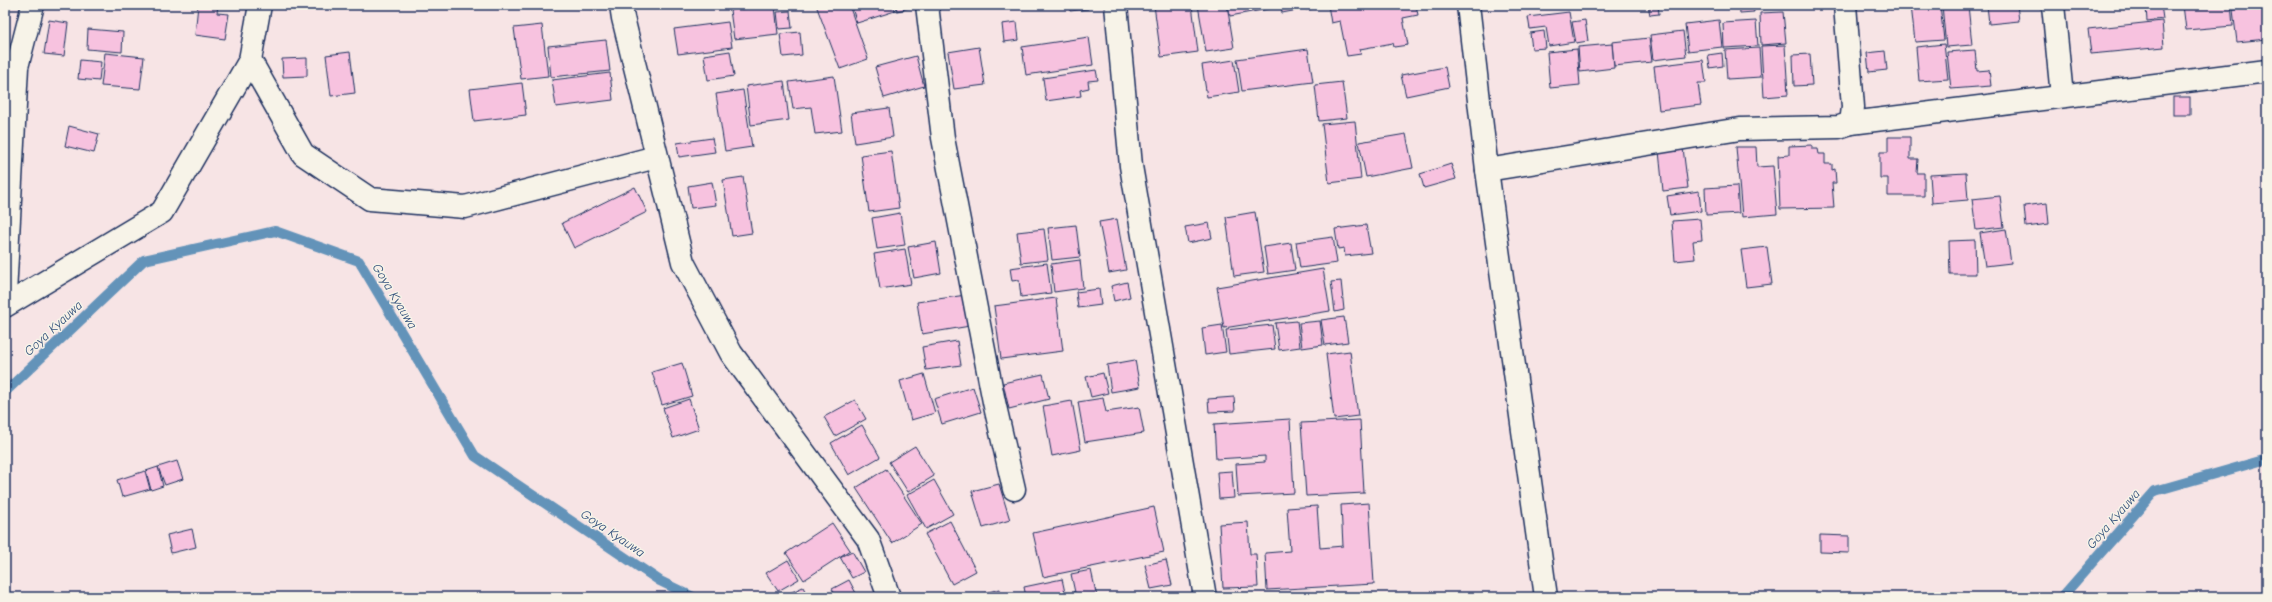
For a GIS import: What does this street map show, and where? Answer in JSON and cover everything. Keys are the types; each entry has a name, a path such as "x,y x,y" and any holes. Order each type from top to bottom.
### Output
{"street":[{"path":"5,294 17,67 33,5"},
{"path":"5,306 162,212 250,60 260,5"},
{"path":"621,5 656,157 683,262 730,353 868,539 889,597"},
{"path":"927,5 943,138 994,402 1014,489"},
{"path":"1116,5 1131,166 1205,597"},
{"path":"1468,5 1487,170 1546,597"},
{"path":"1845,5 1853,107 1851,123"},
{"path":"2053,5 2062,96"},
{"path":"250,60 303,154 370,199 465,207 656,157"},
{"path":"1487,170 1740,129 1840,127 1851,123 2267,71"}],"building":[{"path":"198,5 218,5 217,13 229,14 225,39 195,35"},
{"path":"816,5 849,5 868,59 840,69"},
{"path":"851,5 893,5 895,11 857,23"},
{"path":"896,5 912,5 913,7 897,11"},
{"path":"1069,5 1088,5 1088,9 1070,11"},
{"path":"1154,5 1192,5 1198,52 1161,57"},
{"path":"1198,5 1227,5 1234,48 1206,52"},
{"path":"1228,5 1279,5 1279,7 1230,16"},
{"path":"1281,5 1302,5 1303,9 1282,13"},
{"path":"1305,5 1328,5 1306,10"},
{"path":"1328,5 1416,5 1418,15 1403,18 1408,45 1394,47 1393,43 1360,49 1361,54 1347,56 1340,21 1331,23"},
{"path":"1648,5 1658,5 1659,14 1650,15"},
{"path":"1739,5 1753,5 1754,12 1740,13"},
{"path":"1758,5 1779,5 1779,8 1758,9"},
{"path":"1911,5 1940,5 1944,40 1915,42"},
{"path":"1942,5 1968,5 1972,45 1946,47"},
{"path":"1987,5 2017,5 2019,21 1989,24"},
{"path":"2161,5 2163,19 2147,21 2146,7"},
{"path":"2183,5 2231,5 2233,26 2186,30"},
{"path":"775,6 778,34 734,39 730,10"},
{"path":"2267,6 2267,39 2237,42 2233,10"},
{"path":"790,11 792,28 779,29 777,12"},
{"path":"1569,12 1574,42 1549,46 1546,27 1530,29 1528,17"},
{"path":"1783,12 1786,43 1761,45 1760,13"},
{"path":"49,20 68,23 64,56 44,54"},
{"path":"1585,20 1588,41 1576,43 1572,22"},
{"path":"1719,20 1722,47 1688,51 1685,24"},
{"path":"1756,21 1758,46 1724,48 1723,23"},
{"path":"2162,21 2164,47 2091,54 2088,29"},
{"path":"728,22 732,47 678,54 674,29"},
{"path":"1017,22 1019,40 1004,42 1002,24"},
{"path":"542,25 548,76 521,79 514,28"},
{"path":"88,29 123,32 122,52 87,49"},
{"path":"1544,31 1546,48 1532,49 1530,33"},
{"path":"1683,31 1686,56 1653,60 1650,35"},
{"path":"800,32 802,55 783,57 780,34"},
{"path":"1089,37 1093,65 1026,75 1022,47"},
{"path":"1649,38 1652,62 1614,66 1612,42"},
{"path":"606,40 610,71 551,77 548,46"},
{"path":"1612,44 1614,68 1580,72 1578,47"},
{"path":"1944,44 1948,79 1919,81 1916,47"},
{"path":"1785,45 1788,95 1764,97 1761,46"},
{"path":"979,47 985,85 954,89 948,52"},
{"path":"1759,48 1761,77 1727,79 1725,50"},
{"path":"1308,49 1313,82 1242,91 1237,59"},
{"path":"1577,49 1580,85 1550,88 1547,52"},
{"path":"1975,50 1977,71 1989,70 1991,86 1951,89 1947,52"},
{"path":"730,51 734,76 708,80 704,55"},
{"path":"1885,51 1887,70 1869,72 1867,53"},
{"path":"350,52 355,93 331,96 326,55"},
{"path":"105,53 144,57 140,89 101,86"},
{"path":"1722,53 1723,66 1710,68 1708,55"},
{"path":"1810,54 1812,85 1794,86 1793,55"},
{"path":"916,56 924,86 884,98 875,67"},
{"path":"307,58 307,76 283,77 282,59"},
{"path":"80,60 101,62 99,81 78,79"},
{"path":"1234,60 1239,92 1207,97 1202,65"},
{"path":"1703,60 1706,83 1698,83 1701,105 1659,110 1654,66"},
{"path":"1445,67 1449,87 1406,96 1401,75"},
{"path":"1096,70 1098,80 1088,81 1089,88 1080,90 1081,96 1046,101 1043,78"},
{"path":"610,73 613,100 556,107 552,80"},
{"path":"834,76 842,131 815,134 811,107 793,109 789,82"},
{"path":"784,81 789,120 751,125 746,86"},
{"path":"1342,82 1347,118 1319,121 1315,85"},
{"path":"522,83 526,115 474,121 470,89"},
{"path":"743,90 752,147 725,151 716,94"},
{"path":"2173,97 2190,97 2190,115 2173,115"},
{"path":"889,108 893,137 855,143 851,113"},
{"path":"1355,121 1361,179 1329,183 1322,124"},
{"path":"69,126 99,134 94,153 65,146"},
{"path":"1406,134 1413,168 1366,177 1359,142"},
{"path":"1888,137 1910,137 1910,159 1918,159 1917,173 1924,173 1924,196 1888,196 1888,178 1880,178 1880,152 1888,152"},
{"path":"712,138 715,152 679,157 677,143"},
{"path":"1812,145 1812,149 1818,149 1819,154 1825,154 1825,164 1832,164 1832,170 1835,169 1836,183 1832,183 1834,208 1780,209 1778,156 1789,155 1789,146"},
{"path":"1736,147 1756,147 1757,167 1773,166 1777,214 1742,217"},
{"path":"1683,148 1688,188 1663,191 1659,151"},
{"path":"891,151 899,208 869,212 861,155"},
{"path":"1451,164 1456,179 1424,188 1420,174"},
{"path":"1966,173 1968,200 1932,203 1930,175"},
{"path":"743,177 752,233 732,236 723,180"},
{"path":"712,182 716,205 691,208 688,186"},
{"path":"1737,186 1739,213 1706,215 1705,188"},
{"path":"635,187 647,212 574,248 562,223"},
{"path":"1699,191 1701,211 1670,215 1667,196"},
{"path":"2000,196 2004,227 1976,230 1972,199"},
{"path":"2047,203 2049,224 2026,227 2024,206"},
{"path":"1255,212 1264,272 1234,276 1226,217"},
{"path":"900,213 905,245 877,249 872,218"},
{"path":"1117,219 1126,270 1109,273 1099,222"},
{"path":"1700,219 1702,240 1693,241 1695,259 1675,261 1672,221"},
{"path":"1209,223 1212,238 1188,243 1185,227"},
{"path":"1076,225 1080,257 1052,260 1048,228"},
{"path":"1366,225 1371,253 1345,256 1344,248 1338,249 1335,229"},
{"path":"1044,229 1048,260 1021,263 1017,232"},
{"path":"2006,229 2011,263 1985,266 1980,233"},
{"path":"1333,237 1337,263 1300,268 1296,242"},
{"path":"1975,240 1976,274 1950,274 1949,241"},
{"path":"936,242 941,273 914,278 908,247"},
{"path":"1291,243 1295,270 1268,274 1264,247"},
{"path":"1767,247 1772,284 1746,287 1741,250"},
{"path":"905,249 911,284 880,289 874,254"},
{"path":"1080,260 1083,288 1054,292 1051,264"},
{"path":"1047,263 1051,293 1021,297 1019,280 1012,281 1010,268"},
{"path":"1323,269 1330,311 1224,328 1217,287"},
{"path":"1341,281 1344,310 1335,312 1331,282"},
{"path":"1127,282 1130,297 1114,301 1111,286"},
{"path":"1099,289 1101,305 1078,308 1076,292"},
{"path":"966,295 970,326 922,334 917,302"},
{"path":"1056,298 1063,351 1001,359 994,306"},
{"path":"1344,317 1348,342 1325,345 1321,320"},
{"path":"1297,321 1300,347 1279,350 1275,323"},
{"path":"1320,321 1323,345 1302,348 1299,323"},
{"path":"1222,325 1226,352 1205,355 1202,328"},
{"path":"1272,325 1275,349 1229,354 1226,330"},
{"path":"957,341 961,365 926,370 922,347"},
{"path":"1350,351 1358,416 1334,419 1326,354"},
{"path":"1135,360 1140,387 1111,392 1107,365"},
{"path":"682,363 692,396 662,405 652,372"},
{"path":"1103,373 1108,393 1091,397 1086,377"},
{"path":"924,374 935,413 911,420 900,381"},
{"path":"1043,374 1049,399 1009,409 1003,383"},
{"path":"973,387 981,412 942,424 934,399"},
{"path":"1234,397 1235,411 1209,412 1208,399"},
{"path":"1103,398 1106,412 1139,407 1144,433 1085,442 1078,402"},
{"path":"689,399 699,429 673,438 663,408"},
{"path":"855,400 866,419 835,436 824,417"},
{"path":"1072,401 1081,450 1052,456 1043,406"},
{"path":"1290,419 1294,493 1238,496 1236,464 1265,462 1265,456 1216,459 1214,424"},
{"path":"1360,420 1364,493 1306,496 1301,423"},
{"path":"862,425 880,457 849,475 831,443"},
{"path":"915,446 934,476 908,492 889,462"},
{"path":"177,461 183,479 165,485 158,467"},
{"path":"158,467 163,486 151,490 146,471"},
{"path":"886,469 922,524 892,543 856,488"},
{"path":"145,471 150,489 122,497 117,480"},
{"path":"1232,471 1234,498 1219,499 1217,472"},
{"path":"934,480 953,514 926,529 907,495"},
{"path":"999,484 1010,520 983,528 972,491"},
{"path":"1369,503 1374,584 1267,590 1265,553 1290,551 1287,508 1317,506 1320,548 1343,546 1341,505"},
{"path":"1154,507 1164,552 1043,577 1033,533"},
{"path":"950,521 976,571 952,584 925,534"},
{"path":"1248,522 1250,554 1256,554 1258,587 1223,588 1219,524"},
{"path":"832,523 850,550 804,580 786,553"},
{"path":"192,529 196,547 171,553 167,535"},
{"path":"1820,535 1849,536 1849,553 1820,552"},
{"path":"852,551 864,572 852,578 840,557"},
{"path":"788,560 799,579 778,591 766,573"},
{"path":"1166,560 1172,585 1151,589 1145,565"},
{"path":"1091,570 1097,597 1076,597 1071,574"},
{"path":"1062,579 1066,597 1026,597 1024,587"},
{"path":"849,580 858,597 836,597 832,589"},
{"path":"803,587 808,597 783,596"},
{"path":"1000,589 1002,597 981,597 981,594"}],"waterway":[{"name":"Goya Kyauwa","path":"5,392 144,260 275,231 359,261 475,456 660,581 693,597"},
{"name":"Goya Kyauwa","path":"2062,597 2155,491 2267,459"}]}
